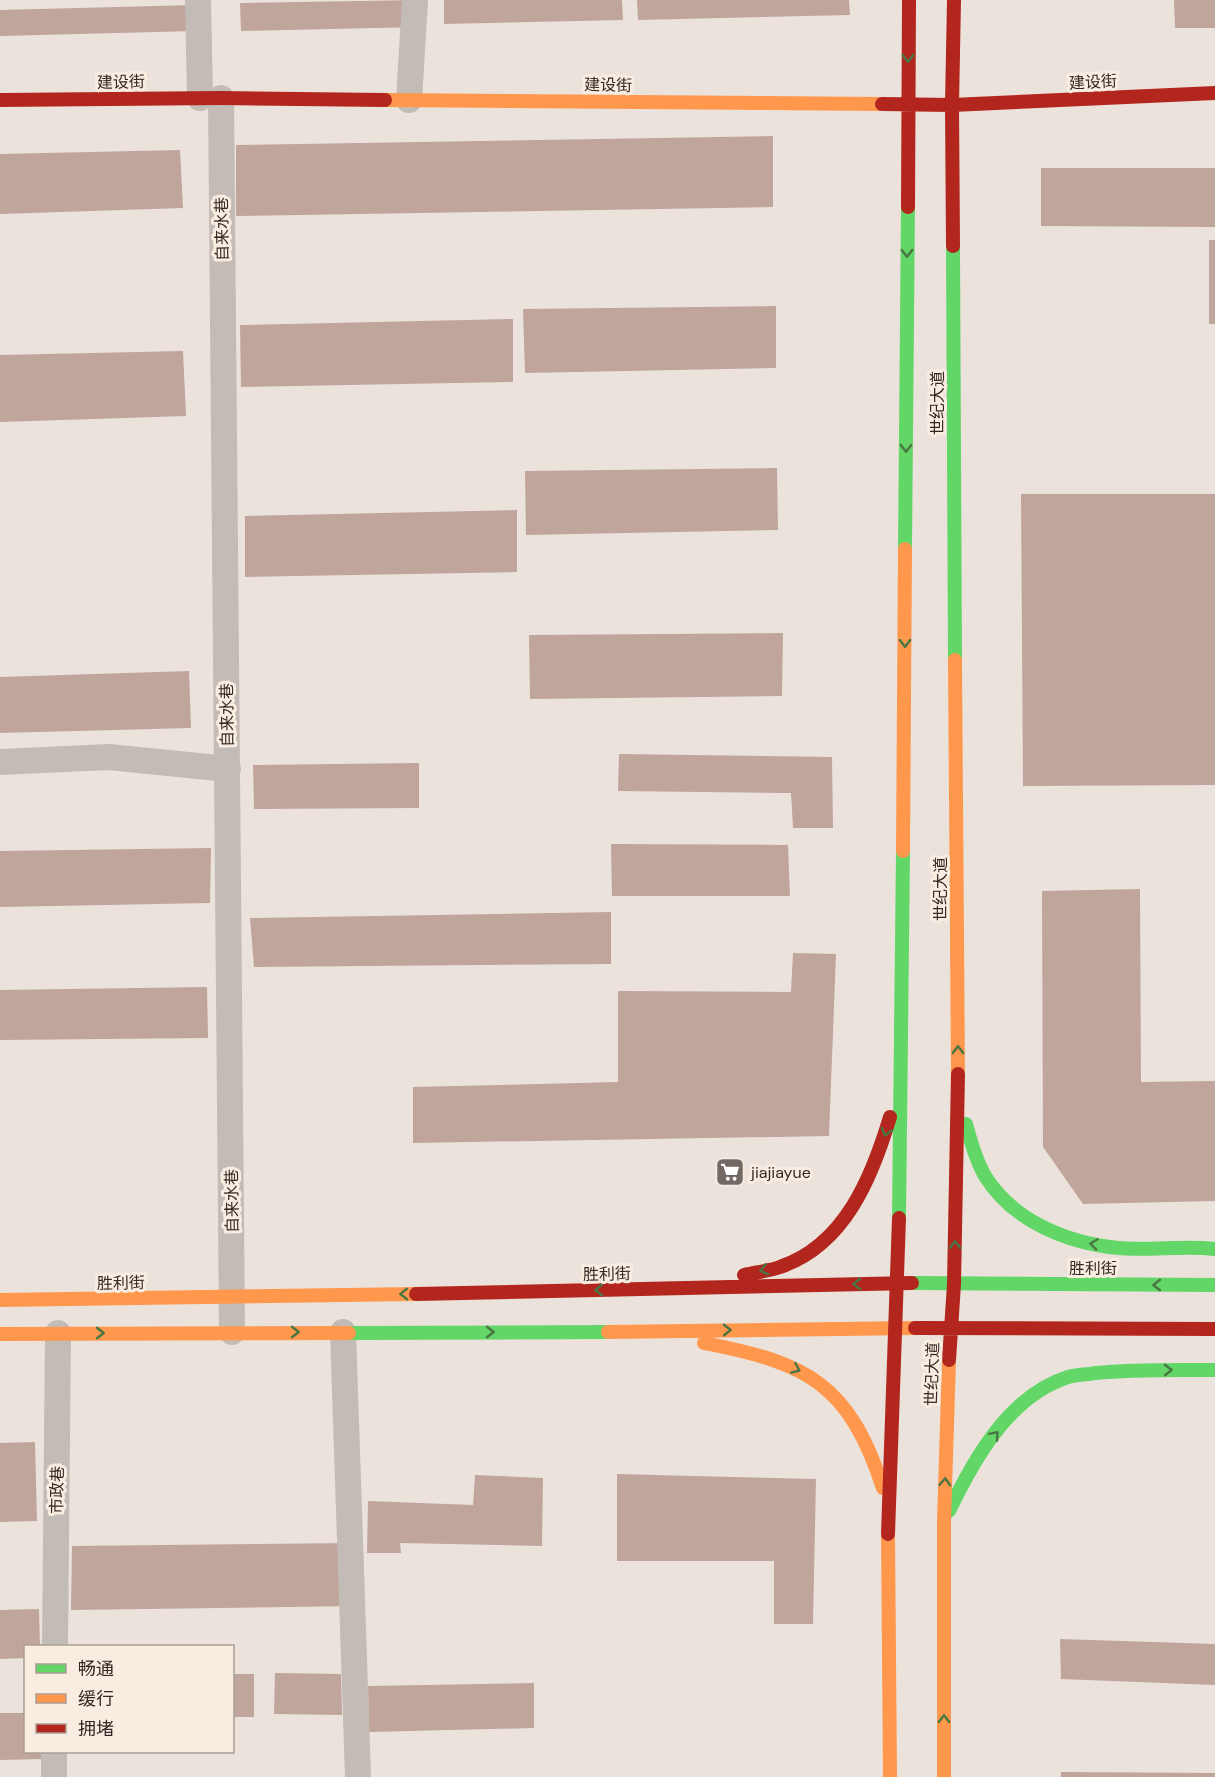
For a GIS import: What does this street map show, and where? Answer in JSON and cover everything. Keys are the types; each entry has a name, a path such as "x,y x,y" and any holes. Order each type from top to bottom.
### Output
{"main road":[{"name":"世纪大道","path":"890,1777 888,1504 898,1283 902,1075 909,0"},
{"name":"世纪大道","path":"944,1777 944,1521 950,1329 954,1284 958,1084 952,105 954,0"},
{"name":"建设街","path":"0,100 211,98 952,105 1215,93"},
{"path":"637,1289 725,1280 781,1266 813,1250 841,1223 861,1195 879,1156 902,1075"},
{"path":"958,1084 968,1136 982,1172 998,1195 1018,1213 1047,1231 1079,1242 1120,1248 1193,1246 1215,1248"},
{"name":"胜利街","path":"0,1300 233,1298 898,1283 1215,1286"},
{"path":"0,1334 637,1332 895,1328 1215,1329"},
{"path":"637,1332 719,1346 772,1359 808,1375 833,1393 848,1411 871,1452 888,1504"},
{"path":"944,1521 963,1480 986,1446 1036,1392 1068,1377 1114,1371 1215,1370"}],"street":[{"name":"自来水巷","path":"198,0 211,98 228,769 232,1332"},
{"path":"409,100 415,0"},
{"path":"0,762 109,757 228,769"},
{"path":"344,1332 358,1777"},
{"name":"市政巷","path":"55,1645 58,1334"},
{"path":"54,1753 54,1777"}],"building":[{"path":"419,0 420,27 241,31 240,3"},
{"path":"444,0 622,0 623,20 444,24"},
{"path":"637,0 849,0 850,15 638,20"},
{"path":"1174,0 1215,0 1215,28 1175,28"},
{"path":"195,5 196,31 0,36 0,10"},
{"path":"773,136 773,207 236,216 236,145"},
{"path":"180,150 183,208 0,214 0,154"},
{"path":"1041,168 1215,168 1215,227 1041,226"},
{"path":"1209,240 1215,240 1215,324 1209,324"},
{"path":"776,306 776,368 525,373 523,309"},
{"path":"513,319 513,382 241,387 240,325"},
{"path":"183,351 186,416 0,422 0,355"},
{"path":"777,468 778,530 526,535 525,471"},
{"path":"1021,494 1215,494 1215,785 1023,786"},
{"path":"517,510 517,572 245,577 245,516"},
{"path":"783,633 782,696 530,699 529,635"},
{"path":"189,671 191,728 0,733 0,677"},
{"path":"619,754 832,757 833,828 793,828 791,793 618,791"},
{"path":"419,763 419,808 254,809 253,765"},
{"path":"611,844 788,845 790,896 612,896"},
{"path":"211,848 210,903 0,907 0,851"},
{"path":"1140,889 1141,1082 1215,1081 1215,1201 1083,1204 1043,1147 1042,891"},
{"path":"611,912 611,964 254,967 250,918"},
{"path":"793,953 836,954 829,1136 413,1143 413,1087 618,1082 618,991 791,992"},
{"path":"207,987 208,1038 0,1040 0,990"},
{"path":"35,1442 37,1521 0,1522 0,1443"},
{"path":"617,1474 816,1479 813,1624 774,1624 774,1561 617,1561"},
{"path":"475,1475 543,1478 542,1546 400,1543 401,1553 367,1553 368,1501 473,1505"},
{"path":"354,1543 355,1606 71,1610 72,1546"},
{"path":"39,1609 40,1645 24,1645 24,1658 0,1659 0,1610"},
{"path":"1060,1639 1215,1644 1215,1685 1061,1679"},
{"path":"275,1673 341,1674 342,1715 274,1714"},
{"path":"234,1674 254,1674 254,1717 234,1717"},
{"path":"534,1683 534,1728 369,1732 368,1686"},
{"path":"0,1713 24,1713 24,1753 42,1753 42,1759 0,1760"},
{"path":"1061,1772 1215,1773 1215,1777 1061,1777"}],"traffic: fast":[{"path":"905,549 908,207"},
{"path":"953,246 955,660"},
{"path":"899,1218 903,851"},
{"path":"966,1124 985,1176 1010,1206 1043,1227 1080,1241 1118,1248 1215,1249"},
{"path":"912,1283 1215,1285"},
{"path":"349,1333 608,1332"},
{"path":"949,1511 970,1471 996,1432 1011,1414 1047,1386 1071,1376 1095,1373 1140,1370 1215,1370"}],"traffic: slow":[{"path":"385,100 882,104"},
{"path":"903,851 905,549"},
{"path":"955,660 958,1074"},
{"path":"0,1300 416,1294"},
{"path":"608,1332 915,1328"},
{"path":"0,1334 349,1333"},
{"path":"704,1343 771,1359 797,1370 820,1384 839,1402 855,1424 870,1453 883,1488"},
{"path":"944,1777 944,1521 949,1360"},
{"path":"888,1534 890,1777"}],"traffic: jam":[{"path":"908,207 909,0"},
{"path":"953,246 954,0"},
{"path":"882,104 952,105 1215,93"},
{"path":"0,100 221,98 385,100"},
{"path":"949,1360 954,1284 958,1074"},
{"path":"744,1275 776,1268 803,1257 839,1226 864,1185 890,1117"},
{"path":"888,1534 899,1218"},
{"path":"416,1294 912,1283"},
{"path":"915,1328 1215,1329"}],"place":[{"name":"jiajiayue","path":"730,1172"}]}
